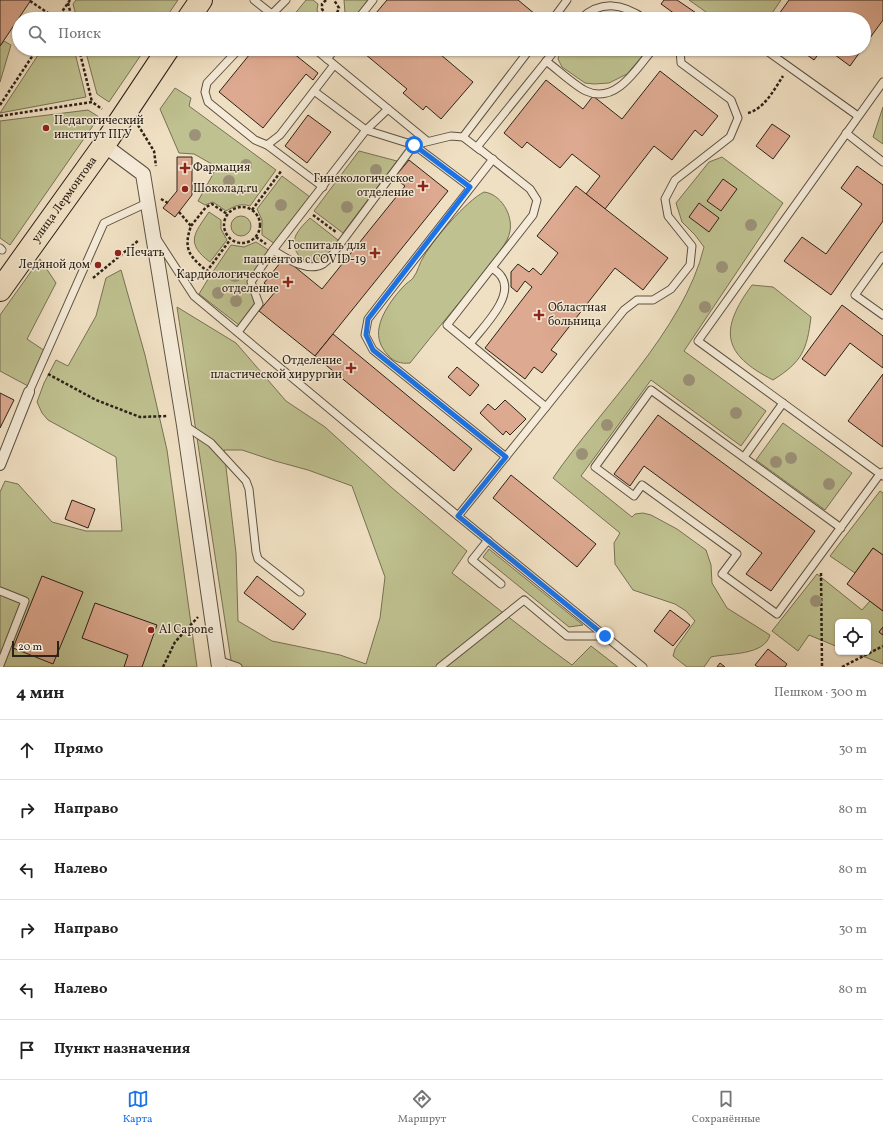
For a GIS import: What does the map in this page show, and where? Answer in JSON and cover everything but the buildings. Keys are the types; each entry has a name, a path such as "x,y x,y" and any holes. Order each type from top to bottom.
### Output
{"main road":[{"path":"193,12 201,0"},
{"name":"улица Лермонтова","path":"0,290 104,145 163,56"}],"street":[{"path":"104,145 143,174 184,425 219,663"},
{"path":"0,464 29,392"}],"lane":[{"path":"254,0 266,12"},
{"path":"274,12 286,0"},
{"path":"364,12 373,0"},
{"path":"558,12 567,0"},
{"path":"586,12 601,4 617,3 635,12"},
{"path":"232,56 207,83 205,92 208,102 255,140 267,145 323,187"},
{"path":"323,56 427,141"},
{"path":"463,137 525,56"},
{"path":"484,152 477,147 550,56"},
{"path":"546,61 586,91 612,92 626,83 647,56"},
{"path":"458,516 624,310 637,300 653,300 671,289 690,265 692,246 668,216 665,199 675,180 730,137 738,118 731,100 682,63 681,56"},
{"path":"774,56 858,116"},
{"path":"267,145 280,135 334,65"},
{"path":"841,528 651,390 595,467 634,496 642,485 737,554 722,574 777,614 882,474 698,341 883,82"},
{"path":"314,91 366,130 414,145 470,187"},
{"path":"238,332 259,304 251,282 273,250 366,130 388,109"},
{"path":"846,133 883,162"},
{"path":"273,250 290,261 314,267 323,264 332,256 414,145 451,136 463,137 530,189 538,200 533,215 447,325 546,407"},
{"path":"493,159 368,319 366,335 373,350 506,457"},
{"path":"29,392 104,223 147,203"},
{"path":"152,231 194,296 458,516 643,667"},
{"path":"883,256 855,295 883,315"},
{"path":"470,344 503,302 505,290 502,277 492,268"},
{"path":"744,457 783,403"},
{"path":"184,425 211,443 246,481 249,489 258,559 300,592"},
{"path":"488,540 472,560 502,584"},
{"path":"0,591 25,601 0,665"},
{"path":"440,667 524,600 567,636 605,636"},
{"path":"219,663 238,667"}],"path":[{"path":"30,0 47,12"},
{"path":"335,0 338,5 337,12"},
{"path":"324,1 322,6 324,12"},
{"path":"62,12 69,2"},
{"path":"69,2 71,12"},
{"path":"0,105 32,56"},
{"path":"81,56 92,102 102,109"},
{"path":"737,115 756,111 770,96 790,67"},
{"path":"0,116 92,102"},
{"path":"252,210 288,161"},
{"path":"227,214 212,204 206,207 191,226 188,235 190,255 207,270 230,240"},
{"path":"241,207 252,210 260,219 260,232 256,237 247,243 241,244 230,240 224,230 224,219 227,214 236,208 241,207"},
{"path":"306,209 344,239"},
{"path":"179,212 191,226"},
{"path":"91,280 152,231"},
{"path":"39,369 96,400 140,417 168,416"},
{"path":"821,555 822,667"},
{"path":"163,667 175,642 202,612"},
{"path":"842,667 883,646"}],"green space":[{"path":"76,0 178,0 170,12 75,12 73,4"},
{"path":"306,0 313,0 318,4 318,12 296,12"},
{"path":"344,0 368,0 359,12 345,12"},
{"path":"689,0 781,0 773,12 706,12"},
{"path":"4,41 11,45 0,82 0,46"},
{"path":"37,56 76,56 86,97 0,113"},
{"path":"87,56 140,56 109,102 97,94"},
{"path":"558,56 642,56 627,74 609,83 594,84 585,83 562,67 558,59"},
{"path":"175,88 191,98 189,106 276,170 250,206 238,206 226,211 213,202 205,205 198,201 217,167 194,154 179,153 160,109"},
{"path":"883,107 883,144 873,137"},
{"path":"88,110 99,117 10,245 0,238 0,121"},
{"path":"359,151 397,161 343,233 314,211"},
{"path":"722,157 783,203 684,351 766,411 741,446 651,380 581,476 632,517 635,514 643,513 651,515 677,529 706,550 711,565 712,583 727,608 770,635 761,647 745,652 711,657 704,667 687,667 673,656 675,649 695,621 686,611 675,604 633,590 615,564 614,543 620,533 553,478 572,451 639,367 679,308 694,278 704,247 682,222 676,203 709,162"},
{"path":"282,176 310,197 275,244 262,235 262,220 257,209"},
{"path":"484,192 496,197 508,212 510,218 510,231 507,240 410,363 395,361 386,352 379,339 380,323 385,311 396,295 415,276 422,259 443,231 468,203"},
{"path":"209,212 221,220 221,229 227,240 210,262 197,249 194,238 199,226"},
{"path":"241,216 248,219 251,226 248,233 241,236 234,233 231,226 234,219"},
{"path":"310,218 338,240 325,257 319,261 313,262 308,262 299,256 296,251 294,241 300,228"},
{"path":"256,242 270,251 249,280 255,306 239,325 199,294 231,245 244,247"},
{"path":"40,259 56,283 27,339 45,351 28,386 0,371 0,315"},
{"path":"121,270 145,355 167,450 197,667 0,667 0,492 5,481 18,484 52,522 86,531 122,531 116,457 48,420 42,413 37,402 44,383 56,360 68,366 96,316 106,278"},
{"path":"752,285 773,287 811,317 805,347 797,361 773,380 744,361 735,350 731,340 731,328 734,315 741,301"},
{"path":"177,307 236,343 286,401 325,427 391,487 467,551 452,573 572,665 591,646 618,667 232,667","holes":["224,450 242,450 308,470 352,486 385,577 380,618 366,664 340,655 272,641 238,621 236,553"]},
{"path":"783,423 852,473 825,510 756,460"},
{"path":"880,491 883,493 883,555 873,548 855,573 830,556"},
{"path":"489,549 583,625 569,627 483,557"},
{"path":"817,574 862,610 870,601 883,611 883,627 879,632 883,635 883,664 860,655 871,655 871,619 835,619 835,646 809,635 798,651 772,631"}],"place":[{"name":"Педагогический институт ПГУ","path":"46,128"},
{"name":"Фармация","path":"185,168"},
{"name":"Гинекологическое отделение","path":"423,186"},
{"name":"Шоколад.ru","path":"185,189"},
{"name":"Печать","path":"118,253"},
{"name":"Госпиталь для пациентов с COVID-19","path":"375,253"},
{"name":"Ледяной дом","path":"98,265"},
{"name":"Кардиологическое отделение","path":"288,282"},
{"name":"Областная больница","path":"539,315"},
{"name":"Отделение пластической хирургии","path":"351,368"},
{"name":"Al Capone","path":"151,630"}],"route":[{"path":"414,145 470,187 368,319 366,335 373,350 506,457 458,516 605,636"}]}
